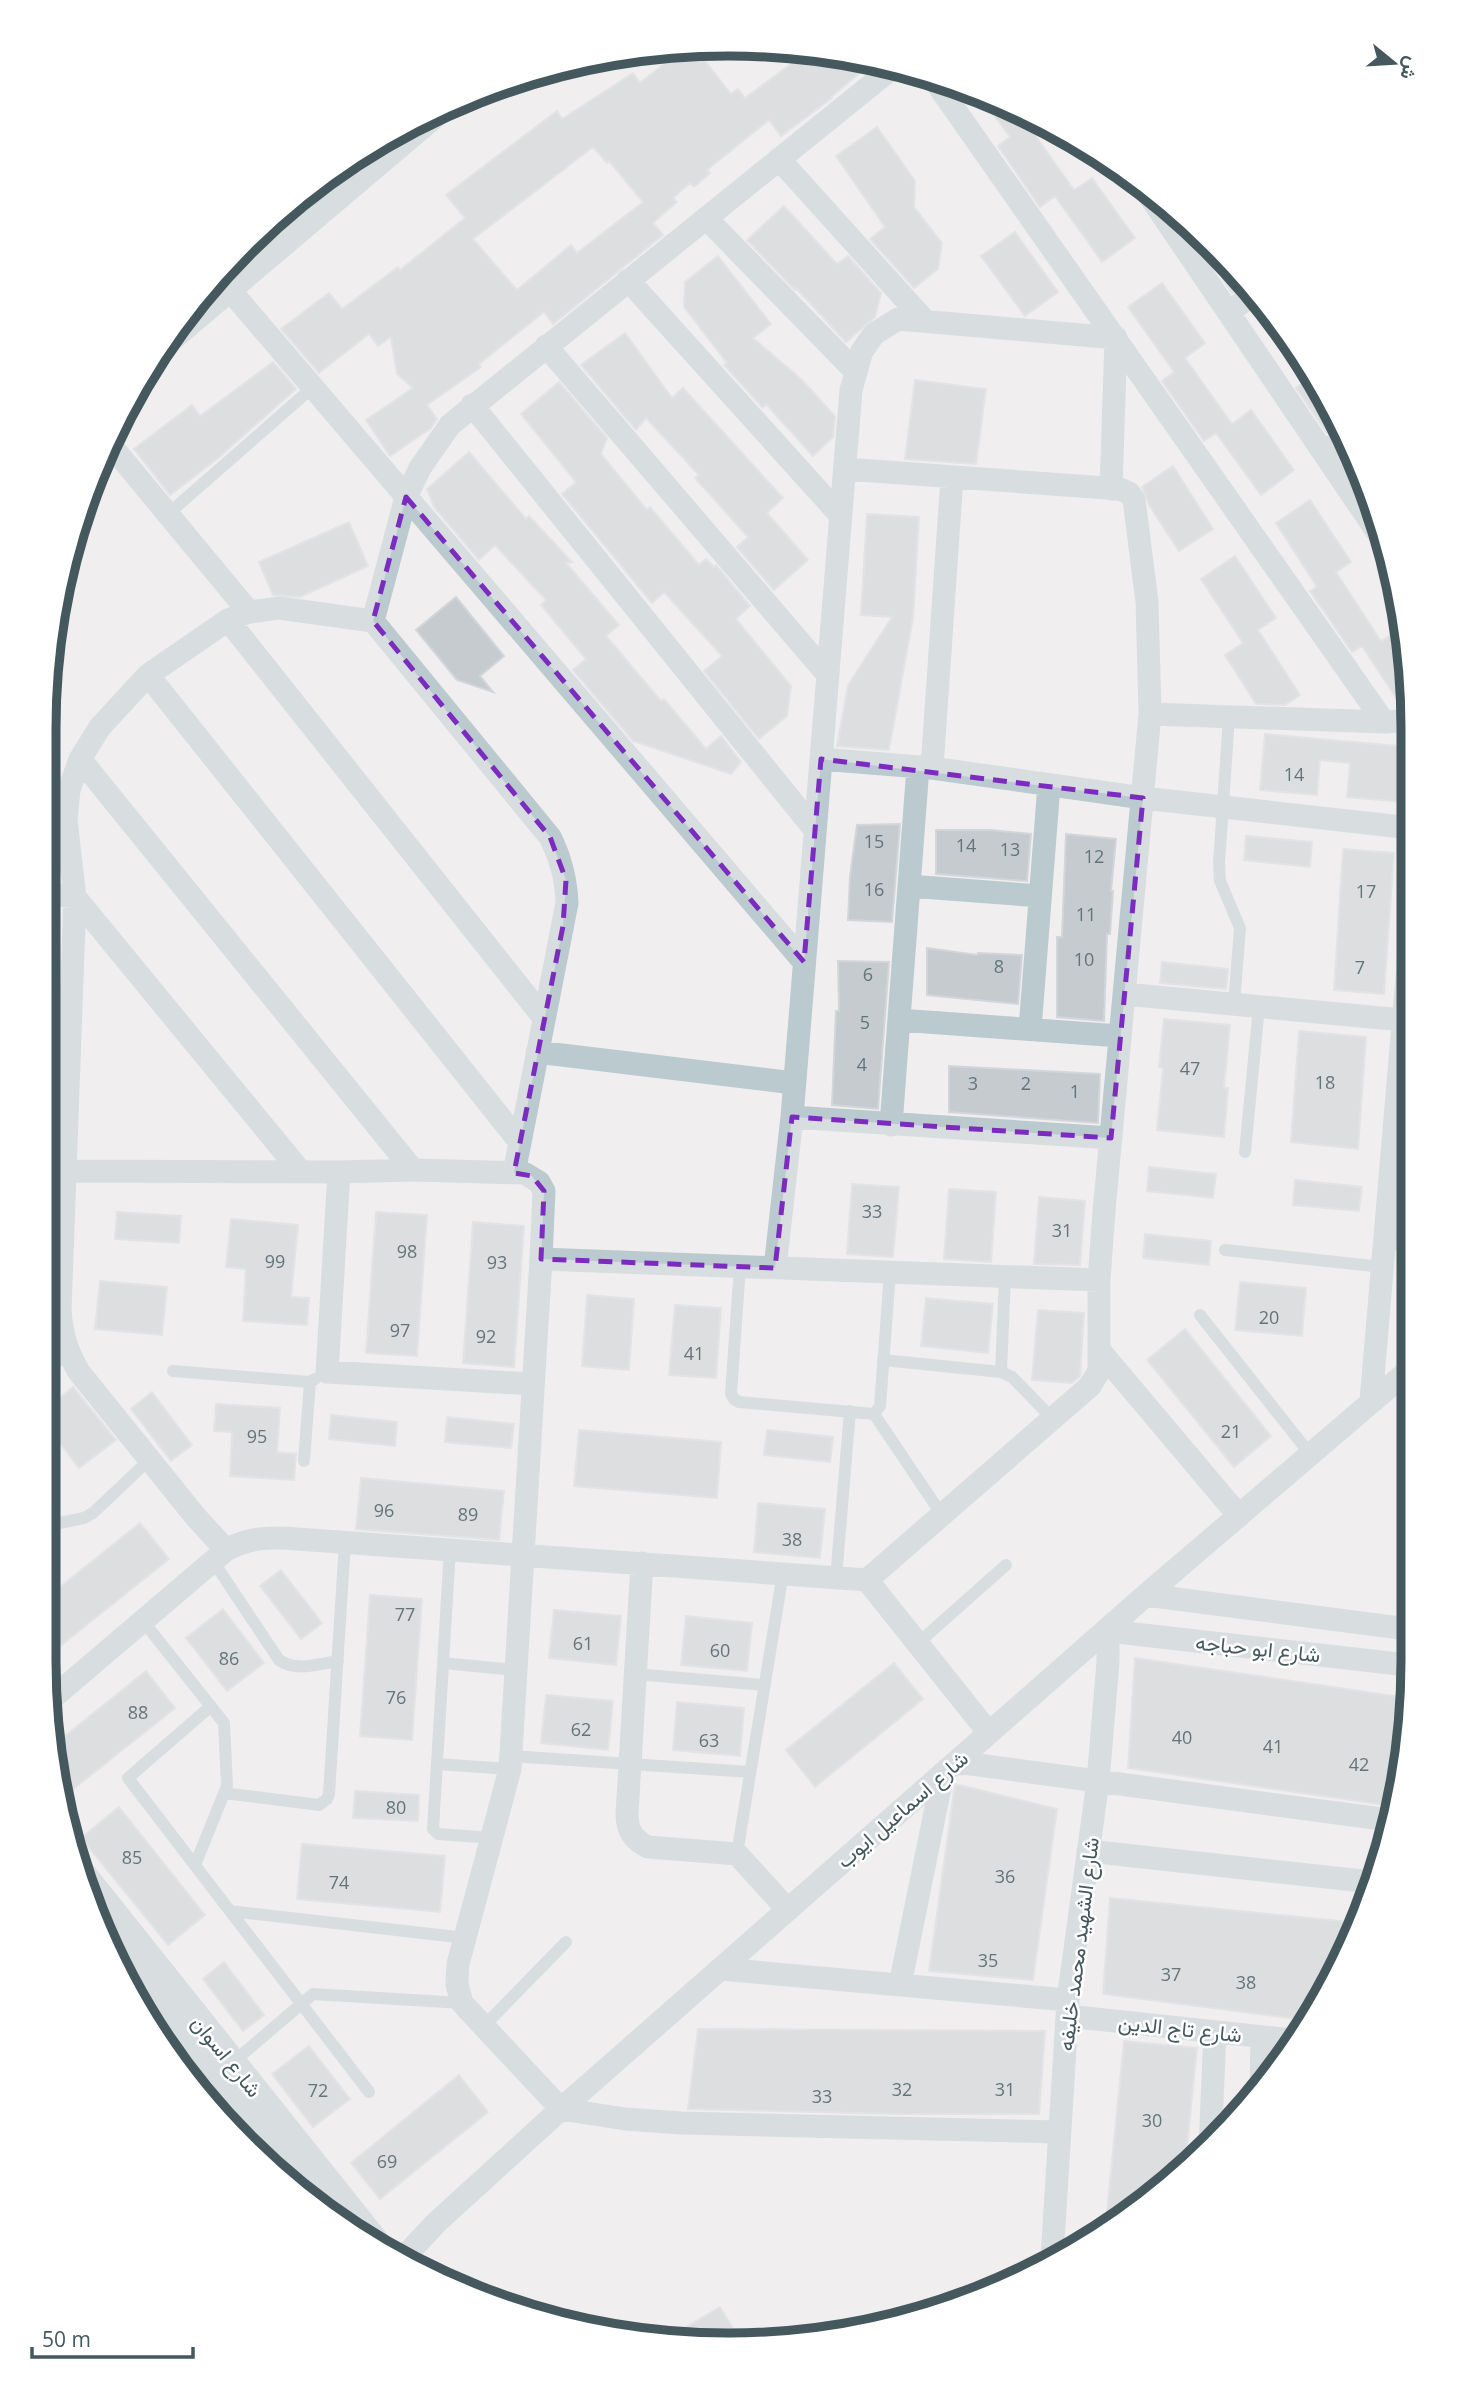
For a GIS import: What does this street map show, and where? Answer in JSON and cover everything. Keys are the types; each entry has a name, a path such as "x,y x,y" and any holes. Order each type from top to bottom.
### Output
{"street":[{"path":"373,621 407,497 420,468 450,425 884,75"},
{"path":"942,91 1384,722"},
{"path":"204,309 228,288 269,239 387,149"},
{"path":"779,159 925,321"},
{"path":"1163,216 1324,453 1359,496"},
{"path":"706,218 855,371"},
{"path":"628,280 841,516"},
{"path":"228,288 804,962"},
{"path":"1229,312 1246,300"},
{"path":"775,1268 792,1117 845,469 855,371 862,351 874,334 898,319 1116,338"},
{"path":"1111,489 1116,338"},
{"path":"545,346 828,675"},
{"path":"472,405 815,830"},
{"path":"1324,453 1337,443"},
{"path":"116,451 168,514 239,616 544,1018"},
{"path":"57,1694 219,1556 238,1544 264,1537 867,1580 1090,1386 1099,1371 1099,1280 1150,714 1147,602 1134,500 1129,493 1111,489 845,469"},
{"path":"891,1125 909,886 925,768 952,477"},
{"path":"219,1556 150,1460 79,1372 68,1353 61,1332 57,1203 64,1171 75,897 66,820 69,790 80,760 100,727 148,676 239,616 279,608 373,621 550,837 566,880 567,903 514,1173"},
{"path":"148,676 519,1141"},
{"path":"1150,714 1401,721"},
{"path":"821,759 925,768 1143,798 1401,827"},
{"path":"80,760 413,1170"},
{"path":"1030,1029 1049,785"},
{"path":"909,886 1040,896"},
{"path":"56,895 75,897 301,1172"},
{"path":"1124,994 1401,1020"},
{"path":"899,1020 1120,1035"},
{"path":"537,1052 794,1083"},
{"path":"1371,1401 1383,1260 1401,1108"},
{"path":"792,1117 1111,1138"},
{"path":"64,1171 413,1170 514,1173 533,1176 544,1191 510,1763 457,1974 462,2003 561,2109 625,2119 681,2123 1059,2132"},
{"path":"339,1172 318,1377 533,1384"},
{"path":"541,1259 1099,1280"},
{"path":"1100,1351 1238,1516"},
{"name":"شارع اسماعيل ايوب","path":"409,2252 437,2222 561,2109 1146,1595 1401,1377"},
{"path":"642,1563 627,1824 631,1835 648,1847 737,1854 788,1910"},
{"path":"867,1580 989,1733"},
{"name":"شارع ابو حباجه","path":"1146,1595 1401,1628"},
{"name":"شارع ابو حباجه","path":"1108,1631 1401,1664"},
{"name":"شارع الشهيد محمد خليفه","path":"1052,2250 1067,2008 1098,1781 1108,1631"},
{"path":"900,1985 949,1767 1098,1781 1382,1819"},
{"path":"1088,1851 1364,1881"},
{"name":"شارع اسوان","path":"99,1897 359,2222"},
{"name":"شارع تاج الدين","path":"720,1969 900,1985 1215,2032 1284,2039"},
{"path":"1211,2129 1215,2032"},
{"path":"1261,2071 1262,2037"}],"lane":[{"path":"168,514 313,387"},
{"path":"1229,717 1219,863 1220,881 1240,928 1234,1004"},
{"path":"1245,1152 1259,1007"},
{"path":"1225,1251 1383,1260 1401,1239"},
{"path":"740,1266 731,1394 734,1399 739,1402 874,1414 942,1515"},
{"path":"874,1414 880,1406 890,1272"},
{"path":"1001,1371 1005,1276"},
{"path":"1200,1315 1310,1454"},
{"path":"56,1363 68,1353"},
{"path":"883,1360 1001,1371 1012,1377 1054,1420"},
{"path":"173,1371 318,1377 304,1461"},
{"path":"836,1578 850,1411"},
{"path":"56,1524 84,1518 93,1513 150,1460"},
{"path":"224,1793 319,1805 327,1799 345,1542"},
{"path":"450,1549 433,1829 435,1832 492,1838"},
{"path":"219,1556 279,1660 286,1665 298,1667 338,1661"},
{"path":"918,1644 1006,1565"},
{"path":"737,1854 783,1573"},
{"path":"142,1621 224,1723 228,1778 195,1865"},
{"path":"443,1663 516,1670"},
{"path":"635,1674 765,1685"},
{"path":"211,1706 128,1778 369,2092"},
{"path":"437,1764 630,1765 750,1772"},
{"path":"230,1911 466,1938"},
{"path":"484,2026 565,1942"},
{"path":"232,2063 313,1994 462,2003"}],"highlighted area":[{"path":"406,497 804,962 821,759 1143,798 1111,1138 792,1117 775,1268 541,1259 544,1191 532,1176 514,1173 563,926 566,880 550,837 373,621"}],"building":[{"path":"702,57 731,94 738,89 745,98 797,60 805,61 809,66 814,62 864,70 832,98 781,136 769,120 707,170 710,173 694,187 690,183 673,198 677,202 653,223 663,235 553,324 544,312 479,364 481,367 427,405 437,419 431,428 390,456 366,420 413,388 397,374 391,337 378,346 369,334 319,373 281,329 329,293 342,309 398,267 400,270 465,218 446,195 557,111 562,119 633,73 640,83 671,59","holes":["593,147 607,163 609,161 643,202 577,253 571,245 517,290 473,239"]},
{"path":"989,108 1029,127 1074,190 1092,178 1135,238 1102,262 1055,196 1040,207 998,146 1010,137"},
{"path":"877,127 915,181 914,207 942,243 938,269 914,288 870,239 885,227 836,156"},
{"path":"784,206 837,264 848,256 881,293 875,317 846,342 747,240"},
{"path":"1015,232 1058,292 1025,316 981,256"},
{"path":"718,256 771,324 753,338 802,380 835,416 833,437 813,456 766,404 763,408 724,365 727,363 684,307 685,282"},
{"path":"1208,257 1237,289 1232,293"},
{"path":"1162,283 1205,343 1185,358 1232,424 1251,410 1294,470 1261,495 1216,433 1204,441 1162,381 1174,372 1128,307"},
{"path":"625,333 672,398 683,388 783,498 767,513 808,560 774,590 737,547 748,537 695,478 699,475 646,418 636,430 581,365"},
{"path":"273,362 296,389 217,459 170,495 134,449 192,405 200,416"},
{"path":"915,380 986,389 976,464 905,459"},
{"path":"559,382 607,438 601,454 647,510 650,507 699,565 706,559 714,567 716,565 750,606 736,619 791,686 787,716 759,739 704,671 722,656 664,592 652,603 562,494 576,482 521,414"},
{"path":"1305,382 1331,430 1327,433 1296,388"},
{"path":"469,452 526,519 529,516 572,562 566,563 619,625 606,636 661,701 664,699 706,749 721,736 741,762 731,774 633,741 573,670 586,659 541,605 546,600 495,545 479,560 434,507 427,489"},
{"path":"1173,466 1213,529 1179,551 1149,505 1142,487"},
{"path":"1310,500 1351,562 1336,572 1381,641 1394,633 1400,705 1362,646 1352,652 1310,591 1317,587 1276,523"},
{"path":"867,514 919,517 913,618 889,750 837,746 848,685 892,617 861,615"},
{"path":"349,522 368,566 300,597 273,595 259,562"},
{"path":"1235,556 1276,618 1258,630 1300,695 1285,705 1256,704 1225,655 1243,643 1201,579"},
{"path":"456,597 504,656 480,676 493,692 457,680 416,630"},
{"path":"1265,734 1401,746 1401,802 1347,797 1350,763 1320,760 1317,795 1260,790"},
{"path":"900,824 892,922 848,920 850,876 857,825"},
{"path":"936,830 991,830 1031,834 1027,881 936,874"},
{"path":"1066,834 1116,839 1110,934 1107,934 1104,1021 1057,1017 1057,937 1062,937"},
{"path":"1246,836 1312,842 1310,867 1244,860"},
{"path":"1343,849 1394,853 1384,994 1334,990"},
{"path":"927,948 977,955 1022,955 1018,1004 927,995"},
{"path":"838,961 889,962 878,1109 832,1105 836,1011 839,1011"},
{"path":"1162,962 1228,969 1226,989 1160,983"},
{"path":"1164,1019 1230,1025 1224,1088 1228,1088 1224,1137 1157,1130"},
{"path":"1299,1031 1366,1037 1358,1149 1291,1142"},
{"path":"949,1066 1100,1074 1098,1123 949,1112"},
{"path":"1149,1167 1216,1174 1213,1198 1147,1191"},
{"path":"1295,1180 1362,1187 1359,1211 1293,1205"},
{"path":"852,1184 899,1187 893,1257 847,1254"},
{"path":"949,1189 996,1192 991,1262 944,1259"},
{"path":"1039,1197 1085,1201 1080,1265 1034,1264"},
{"path":"117,1212 181,1216 179,1243 115,1239"},
{"path":"376,1212 427,1215 417,1356 366,1353"},
{"path":"231,1219 298,1225 291,1297 309,1298 307,1325 243,1321 246,1269 226,1267"},
{"path":"473,1222 524,1226 514,1367 463,1363"},
{"path":"1145,1234 1211,1241 1209,1265 1143,1258"},
{"path":"100,1281 167,1287 162,1335 95,1329"},
{"path":"1240,1282 1306,1288 1302,1336 1235,1330"},
{"path":"587,1295 634,1299 629,1370 582,1366"},
{"path":"926,1298 993,1304 988,1353 921,1346"},
{"path":"675,1305 721,1308 716,1378 669,1375"},
{"path":"1038,1310 1084,1313 1080,1376 1072,1383 1032,1380"},
{"path":"1185,1329 1271,1436 1234,1467 1147,1360"},
{"path":"73,1387 116,1440 79,1468 56,1438 56,1401"},
{"path":"152,1392 192,1445 171,1461 131,1409"},
{"path":"216,1404 280,1408 277,1452 296,1454 294,1480 230,1476 232,1432 214,1431"},
{"path":"331,1415 397,1422 395,1446 329,1439"},
{"path":"447,1417 514,1424 511,1448 445,1442"},
{"path":"579,1430 721,1442 717,1498 574,1486"},
{"path":"767,1430 833,1437 830,1462 764,1455"},
{"path":"361,1478 504,1491 499,1540 356,1529"},
{"path":"758,1503 825,1509 820,1558 754,1552"},
{"path":"140,1523 169,1559 60,1646 56,1641 56,1590"},
{"path":"281,1570 322,1623 301,1639 260,1586"},
{"path":"370,1595 422,1599 412,1740 360,1736"},
{"path":"223,1609 264,1663 227,1691 186,1638"},
{"path":"554,1610 621,1616 616,1665 549,1658"},
{"path":"686,1616 752,1623 747,1671 681,1665"},
{"path":"1135,1658 1400,1697 1385,1805 1128,1768"},
{"path":"894,1663 923,1699 815,1787 786,1750"},
{"path":"146,1671 175,1708 69,1793 61,1739"},
{"path":"546,1695 613,1701 608,1750 541,1743"},
{"path":"677,1702 744,1708 740,1756 673,1750"},
{"path":"955,1784 1057,1809 1033,1980 929,1971"},
{"path":"355,1791 419,1795 418,1821 353,1818"},
{"path":"119,1807 205,1915 168,1945 81,1838"},
{"path":"302,1844 445,1856 440,1912 297,1899"},
{"path":"1110,1898 1348,1922 1332,1958 1297,2019 1103,1994"},
{"path":"224,1962 264,2015 243,2031 203,1979"},
{"path":"698,2029 1045,2031 1039,2114 688,2109"},
{"path":"1124,2041 1197,2048 1186,2152 1107,2217"},
{"path":"309,2046 350,2099 313,2127 272,2074"},
{"path":"459,2075 488,2112 380,2199 351,2163"},
{"path":"720,2307 736,2333 685,2332 679,2331"}]}
